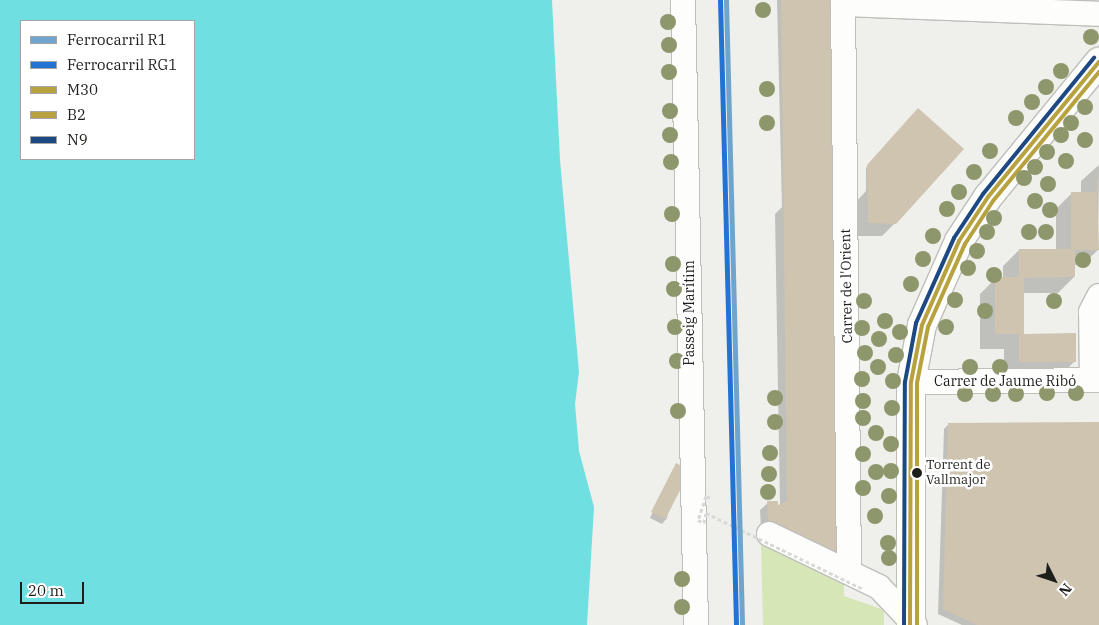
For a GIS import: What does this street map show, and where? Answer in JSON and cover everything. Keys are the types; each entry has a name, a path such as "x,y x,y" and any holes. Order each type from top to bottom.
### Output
{"main road":[{"path":"912,624 911,382 922,324 959,241 1019,156 1099,62"}],"street":[{"name":"Passeig Marítim","path":"684,0 689,346 696,625"},
{"path":"843,2 1059,5 1099,14"},
{"name":"Carrer de l'Orient","path":"843,2 856,581"},
{"path":"1096,380 1091,312 1099,296"},
{"name":"Carrer de Jaume Ribó","path":"911,382 1096,380"},
{"path":"769,534 856,581 879,587 912,624"}],"path":[{"path":"710,498 706,496 698,520 704,523 706,513 856,581"}],"green space":[{"path":"761,543 844,583 844,596 884,610 884,625 763,625"}],"water":[{"path":"0,0 552,0 560,160 579,372 575,404 579,451 594,507 587,625 0,625"}],"building":[{"path":"781,0 833,0 841,555 768,521 767,501 778,501 778,505 787,501"},
{"path":"918,108 964,149 896,224 868,223 867,165"},
{"path":"1096,164 1099,250 1075,250 1075,277 1024,278 1024,334 1076,333 1076,362 1019,362 1019,334 995,334 995,277 1019,277 1019,249 1071,249 1071,192 1096,192"},
{"path":"1099,422 1099,625 977,625 943,609 948,423"},
{"path":"676,463 690,470 665,519 651,512"}],"rail line":[{"name":"RG1","path":"720,0 736,625"},
{"name":"R1","path":"726,0 742,625"}],"transit line":[{"name":"N9","path":"904,625 905,382 916,323 954,238 983,194 1094,58"},
{"name":"M30","path":"910,625 911,382 922,325 959,241 988,197 1099,62"},
{"name":"B2","path":"917,625 917,383 928,327 965,244 993,201 1099,72"}],"place":[{"name":"Torrent de Vallmajor","path":"917,473"}]}
